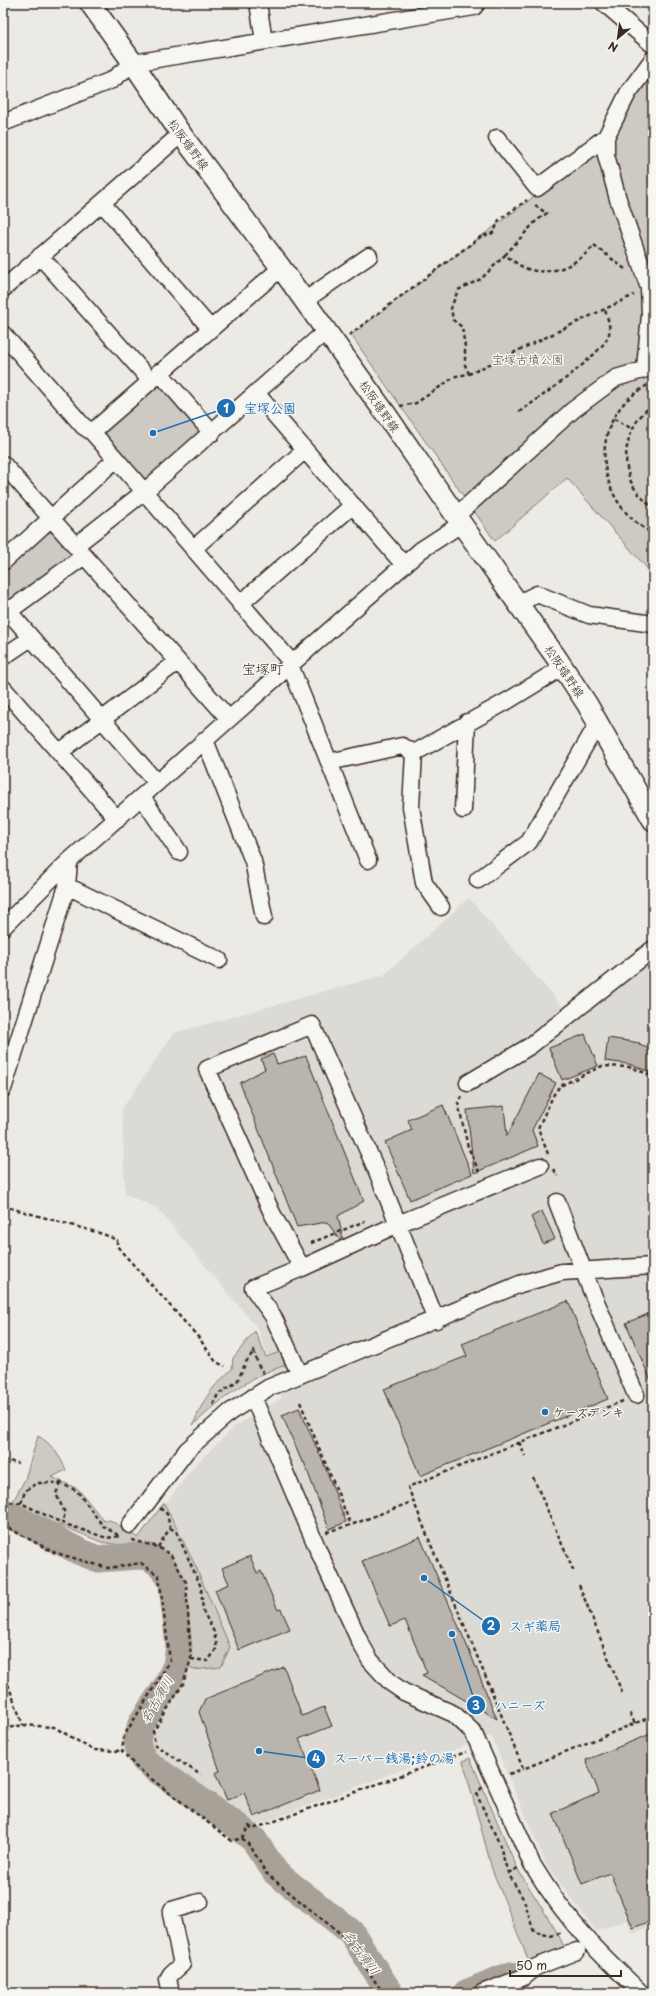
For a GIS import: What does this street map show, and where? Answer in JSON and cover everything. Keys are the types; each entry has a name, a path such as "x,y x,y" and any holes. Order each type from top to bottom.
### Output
{"main road":[{"name":"松阪嬉野線","path":"90,3 181,134 281,268 458,520 519,603 563,667 598,723 653,820"}],"street":[{"path":"258,3 264,41"},
{"path":"3,122 112,80 133,63 474,7 477,3"},
{"path":"604,3 653,45"},
{"path":"3,927 69,861 421,550 458,520 573,410 616,378 649,368 649,288 618,199 606,154 606,137 628,93 653,58"},
{"path":"3,289 181,134"},
{"path":"497,138 537,188 606,137"},
{"path":"102,203 210,328"},
{"path":"40,256 212,433"},
{"path":"304,300 369,256"},
{"path":"92,432 210,328 281,268"},
{"path":"3,334 84,426 92,432 291,664 368,860"},
{"path":"157,783 6,608 79,551 256,393 332,339"},
{"path":"256,393 404,565"},
{"path":"193,549 305,450"},
{"path":"3,562 116,460"},
{"path":"3,464 229,719"},
{"path":"240,604 353,505"},
{"path":"519,603 537,594 589,614 653,624"},
{"path":"3,657 31,638"},
{"path":"60,752 177,662"},
{"path":"414,753 467,722 509,700 563,667"},
{"path":"3,688 117,819"},
{"path":"463,810 467,722"},
{"path":"478,880 529,842 598,723"},
{"path":"205,740 253,861 264,917"},
{"path":"329,762 402,746 414,753"},
{"path":"414,753 411,807 424,883 441,907"},
{"path":"142,797 179,852"},
{"path":"3,1089 67,886 69,861"},
{"path":"67,886 219,960"},
{"path":"468,1083 530,1046 653,949"},
{"path":"302,1268 272,1213 207,1069 312,1026 376,1169 436,1320"},
{"path":"300,1375 273,1316 253,1288 302,1268 398,1224 547,1161"},
{"path":"557,1202 590,1290 636,1395"},
{"path":"125,1534 187,1450 230,1412 268,1388 436,1320 520,1284 562,1272 653,1266"},
{"path":"253,1397 319,1552 360,1642 370,1660 382,1675 404,1692 454,1714 474,1732 532,1864 543,1883 559,1906 589,1942 641,1993"},
{"path":"171,1993 168,1979 171,1974 181,1967 182,1964 171,1914 172,1910 200,1902"},
{"path":"482,1993 524,1977 536,1967 577,1951"}],"path":[{"path":"332,339 350,334 483,235 489,235 494,232 500,220 530,197 538,208 548,212 535,222 482,279 458,290 451,308 453,320 462,327 466,347 464,365 469,374"},
{"path":"504,255 526,268 552,272 571,265 589,252 594,245 619,262 629,274"},
{"path":"395,407 416,403 456,376 469,374 635,295"},
{"path":"518,412 571,375 607,341 610,332 605,310"},
{"path":"651,383 627,400 611,423 604,451 606,480 619,506 639,527 653,533"},
{"path":"653,405 637,420 628,439 626,459 630,479 640,497 653,508"},
{"path":"614,419 633,429"},
{"path":"557,1176 547,1161 538,1128 554,1094 560,1086 602,1066 630,1067 653,1076"},
{"path":"468,1083 458,1103 468,1147 480,1174"},
{"path":"3,1206 103,1234 117,1240 117,1246 199,1338 216,1362 225,1366"},
{"path":"311,1243 371,1218"},
{"path":"213,1407 218,1394 237,1382 246,1362 254,1351 258,1365 266,1378"},
{"path":"523,1769 481,1663 457,1611 408,1487 636,1395"},
{"path":"300,1402 351,1525"},
{"path":"519,1442 525,1456"},
{"path":"3,1460 18,1463"},
{"path":"533,1477 574,1572"},
{"path":"21,1503 24,1491 38,1483 60,1483 77,1491 103,1526 158,1547 171,1554 186,1582 191,1659 183,1684 153,1732 155,1745 201,1775"},
{"path":"60,1483 56,1494 65,1513 62,1523"},
{"path":"324,1532 351,1525 414,1501"},
{"path":"3,1502 21,1503 62,1523 107,1538 125,1534"},
{"path":"158,1507 166,1514 170,1528 176,1531 201,1588 203,1611 214,1632 217,1648 208,1661 191,1659"},
{"path":"3,1525 53,1552 108,1568 141,1564 159,1576 170,1660 124,1736 122,1751"},
{"path":"158,1547 170,1528"},
{"path":"579,1585 623,1695"},
{"path":"3,1671 23,1725"},
{"path":"630,1713 635,1724"},
{"path":"504,1776 653,1716"},
{"path":"3,1729 23,1725 54,1728 93,1750 122,1751 136,1766 232,1840 242,1838 250,1826 253,1828 481,1747"},
{"path":"486,1783 477,1795 499,1843 508,1873 524,1900 534,1932 551,1936 562,1932"},
{"path":"242,1838 251,1847 266,1873 312,1912 345,1936 383,1993"},
{"path":"508,1873 521,1868"}],"shaded area":[{"path":"469,898 573,1019 653,959 653,1925 632,1934 627,1920 596,1931 547,1866 491,1736 251,1827 150,1747 146,1735 185,1663 182,1583 167,1558 135,1543 196,1464 235,1426 282,1398 258,1329 157,1208 125,1194 122,1109 174,1033 384,975"}],"green space":[{"name":"宝塚古墳公園","path":"653,69 653,575 567,478 495,541 351,335 614,136 633,98"},
{"path":"156,385 164,387 201,429 198,438 149,480 142,477 107,438 106,429"},
{"path":"53,532 71,552 71,560 13,603 7,602 3,597 3,570 45,534"},
{"path":"255,1331 266,1357 280,1352 285,1365 265,1373 241,1386 193,1425 209,1394 232,1369 233,1358"},
{"path":"38,1436 55,1450 66,1470 52,1477 78,1489 104,1521 110,1520 138,1538 164,1503 196,1567 230,1647 221,1667 194,1670 184,1663 183,1587 168,1559 154,1550 101,1542 65,1527 9,1509 25,1479"},
{"path":"470,1758 517,1868 558,1934 566,1951 529,1962 492,1869 463,1761"}],"building":[{"path":"585,1034 598,1066 562,1080 549,1048"},
{"path":"608,1038 640,1043 639,1045 653,1050 653,1073 629,1064 605,1061"},
{"path":"273,1054 277,1064 306,1056 364,1201 338,1216 343,1239 340,1240 327,1222 297,1227 240,1083 265,1069 261,1059"},
{"path":"539,1074 556,1083 532,1130 538,1146 474,1173 467,1110 504,1106 507,1136"},
{"path":"443,1105 472,1174 410,1200 385,1142 412,1130 408,1120"},
{"path":"542,1211 555,1239 543,1244 531,1217"},
{"path":"568,1301 608,1399 420,1476 384,1389 467,1356 462,1344"},
{"path":"653,1312 653,1386 626,1323"},
{"path":"299,1408 324,1464 346,1522 329,1529 304,1462 302,1462 282,1415"},
{"path":"420,1537 497,1719 422,1675 427,1673 405,1620 390,1626 362,1561"},
{"path":"250,1556 257,1573 261,1571 278,1610 281,1609 290,1629 239,1650 215,1590 229,1584 222,1568"},
{"path":"284,1667 302,1716 324,1707 332,1726 299,1739 320,1790 254,1817 244,1793 227,1800 215,1773 220,1771 199,1712 205,1699"},
{"path":"653,1733 653,1920 633,1928 610,1873 582,1884 553,1813 599,1793 586,1760"}],"waterway":[{"name":"名古須川","path":"3,1511 80,1552 98,1559 138,1556 149,1557 158,1563 168,1575 172,1584 179,1647 176,1665 167,1685 141,1723 137,1740 139,1750 144,1760 237,1826 254,1840 276,1873 351,1932 390,1993"},
{"name":"名古須川","path":"466,1993 510,1975"}],"place":[{"name":"宝塚公園","path":"153,433"},
{"name":"ケーズデンキ","path":"545,1412"},
{"name":"スギ薬局","path":"424,1578"},
{"name":"ハニーズ","path":"452,1634"},
{"name":"スーパー銭湯;鈴の湯","path":"259,1751"}],"district":[{"name":"宝塚町","path":"263,668"}]}
